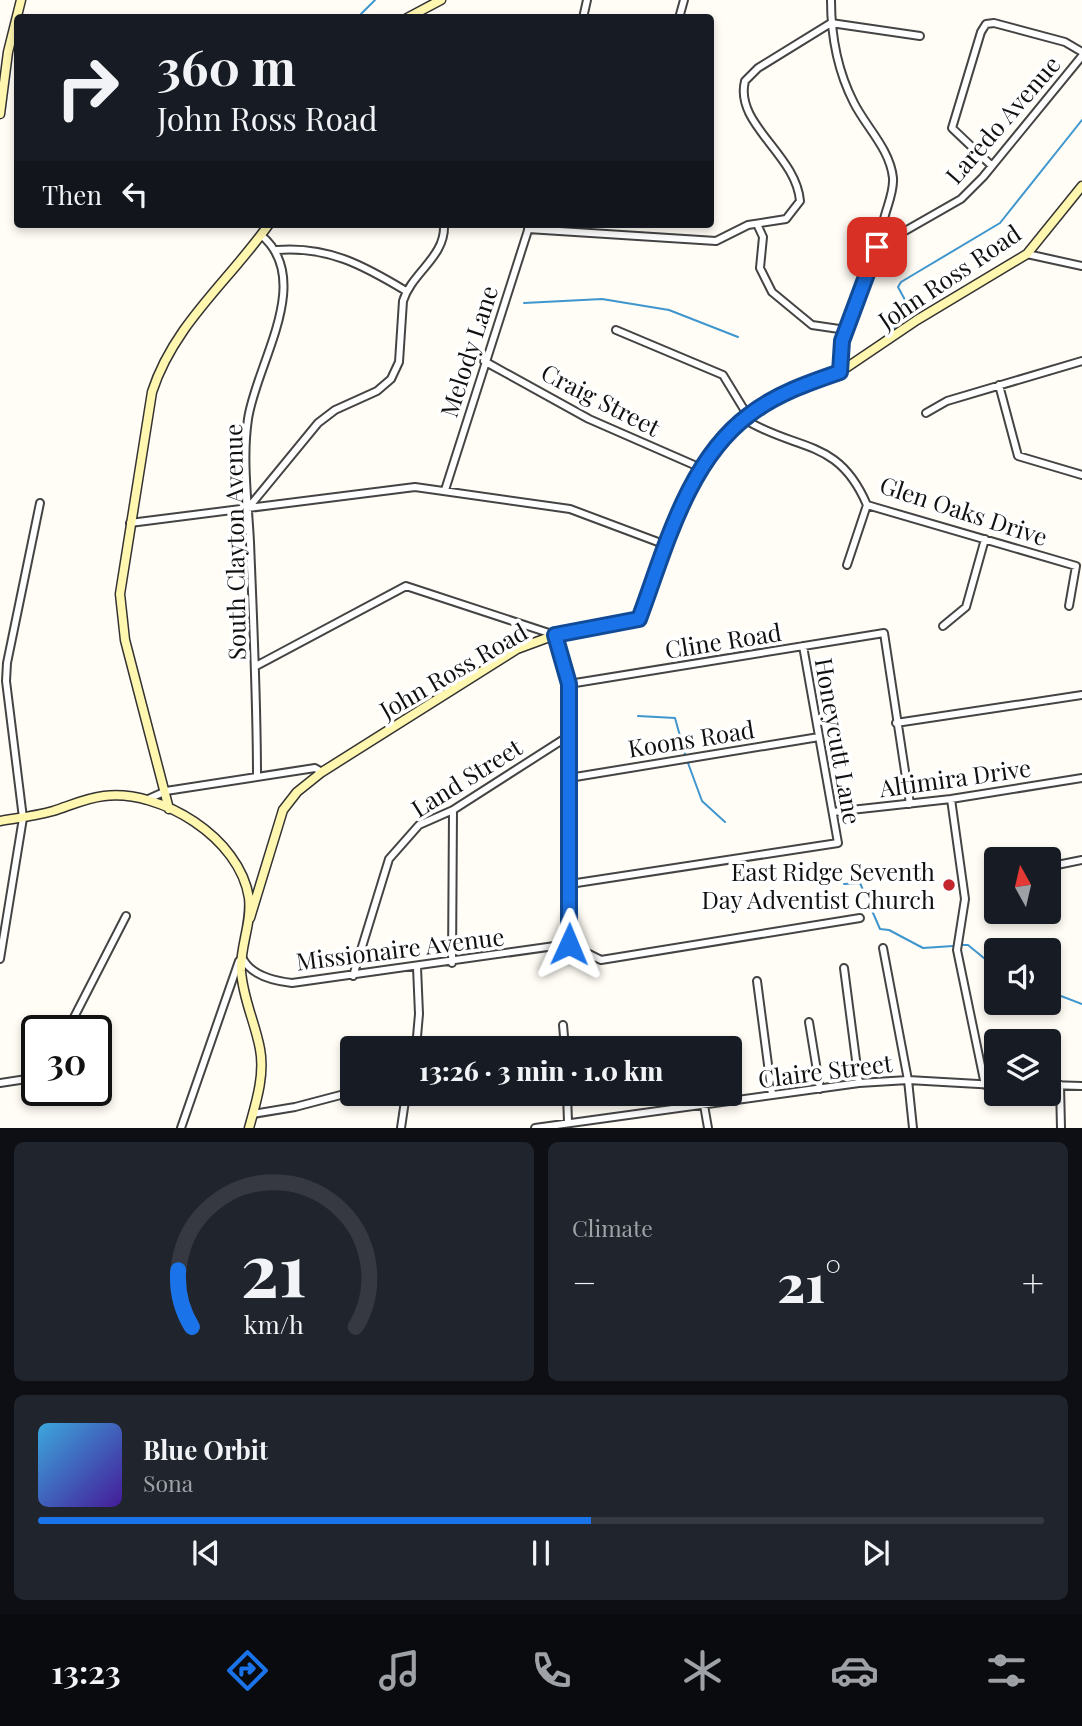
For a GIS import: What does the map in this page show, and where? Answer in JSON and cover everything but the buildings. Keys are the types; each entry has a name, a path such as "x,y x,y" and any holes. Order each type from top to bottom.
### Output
{"street":[{"path":"415,14 441,0"},
{"path":"831,0 831,23 844,80 854,104 884,151 893,176 877,247 846,330 840,372"},
{"path":"554,228 716,241 757,224 786,219 800,201 799,186 785,159 750,116 744,103 745,81 758,68 831,23 920,36"},
{"path":"992,166 952,128 986,23 1065,42 1082,54"},
{"path":"0,114 14,28"},
{"name":"Laredo Avenue","path":"877,247 961,199 992,166 1082,54"},
{"name":"John Ross Road","path":"249,1128 262,1058 245,1000 241,956 250,918 284,810 297,792 322,772 517,649 555,635 639,619 666,545 701,468 746,417 789,390 840,372 917,320 1027,254 1082,186"},
{"path":"757,224 763,237 760,268 772,292 812,324 846,330"},
{"path":"169,809 121,616 121,574 152,392 159,369 178,334 266,228"},
{"path":"248,508 318,423 335,410 385,386 396,373 400,317 406,291 439,250 443,228"},
{"name":"Melody Lane","path":"445,490 528,228"},
{"path":"261,235 277,250 301,248 342,256 367,267 406,291"},
{"name":"South Clayton Avenue","path":"257,776 256,666 248,508 248,419 284,296 282,264 277,250"},
{"path":"1027,254 1082,266"},
{"path":"615,330 723,376 746,417"},
{"name":"Craig Street","path":"484,361 589,419 701,468"},
{"path":"926,413 947,401 1082,361"},
{"path":"999,385 1018,456 1082,475"},
{"name":"Glen Oaks Drive","path":"746,417 829,454 849,471 867,505 1076,566 1069,606"},
{"path":"130,523 398,488 445,490 570,509 666,545"},
{"path":"0,959 23,818 6,681 40,503"},
{"path":"847,565 867,505"},
{"path":"943,626 966,607 985,539"},
{"path":"256,666 406,586 555,635 569,684 569,944 601,960 860,918"},
{"name":"Cline Road","path":"569,684 884,633 896,723"},
{"name":"Honeycutt Lane","path":"570,884 838,843 803,646"},
{"path":"910,804 896,723 1082,695"},
{"name":"Land Street","path":"353,976 389,859 419,825 453,810 567,737"},
{"name":"Koons Road","path":"569,778 819,737"},
{"path":"144,801 166,791 257,776 315,768 322,772"},
{"name":"Altimira Drive","path":"833,812 951,799 1082,778"},
{"path":"0,821 23,818 105,796 144,801 169,809 213,834 229,851 245,881 250,918"},
{"path":"951,799 965,900 959,937 961,976 984,1080"},
{"path":"452,963 453,810"},
{"path":"1061,864 1082,860"},
{"path":"75,1015 126,916"},
{"name":"Missionaire Avenue","path":"241,956 246,967 281,982 452,963 569,944"},
{"path":"883,948 908,1080 913,1128"},
{"path":"181,1128 241,956"},
{"path":"417,967 417,1036"},
{"path":"844,968 859,1083"},
{"path":"757,981 772,1096"},
{"path":"809,1022 820,1089"},
{"path":"564,1025 564,1036"},
{"path":"0,1083 21,1080"},
{"name":"Claire Street","path":"742,1100 859,1083 908,1080 984,1085"},
{"path":"1061,1085 1082,1086"},
{"path":"253,1114 274,1112 340,1095"},
{"path":"401,1128 404,1106"},
{"path":"567,1106 568,1122"},
{"name":"Claire Street","path":"535,1128 696,1106"},
{"path":"704,1106 708,1128"},
{"path":"1060,1106 1061,1128"}],"waterway":[{"path":"361,14 375,0"},
{"path":"878,342 912,313 898,287 901,282 1000,223 1082,120"},
{"path":"524,303 602,299 669,310 738,337"},
{"path":"751,406 770,394 820,375"},
{"path":"737,418 741,414"},
{"path":"702,460 730,424"},
{"path":"638,716 675,718 685,754"},
{"path":"688,763 702,801 725,822"},
{"path":"844,884 860,883 880,929 889,930 923,948 953,946"},
{"path":"963,945 968,945 984,958"},
{"path":"1061,996 1082,1004"}],"place":[{"name":"East Ridge Seventh Day Adventist Church","path":"949,885"}],"route":[{"path":"569,944 569,684 555,635 639,619 666,545 690,491 701,468 717,448 749,415 789,390 840,372 842,341 877,247"}]}
